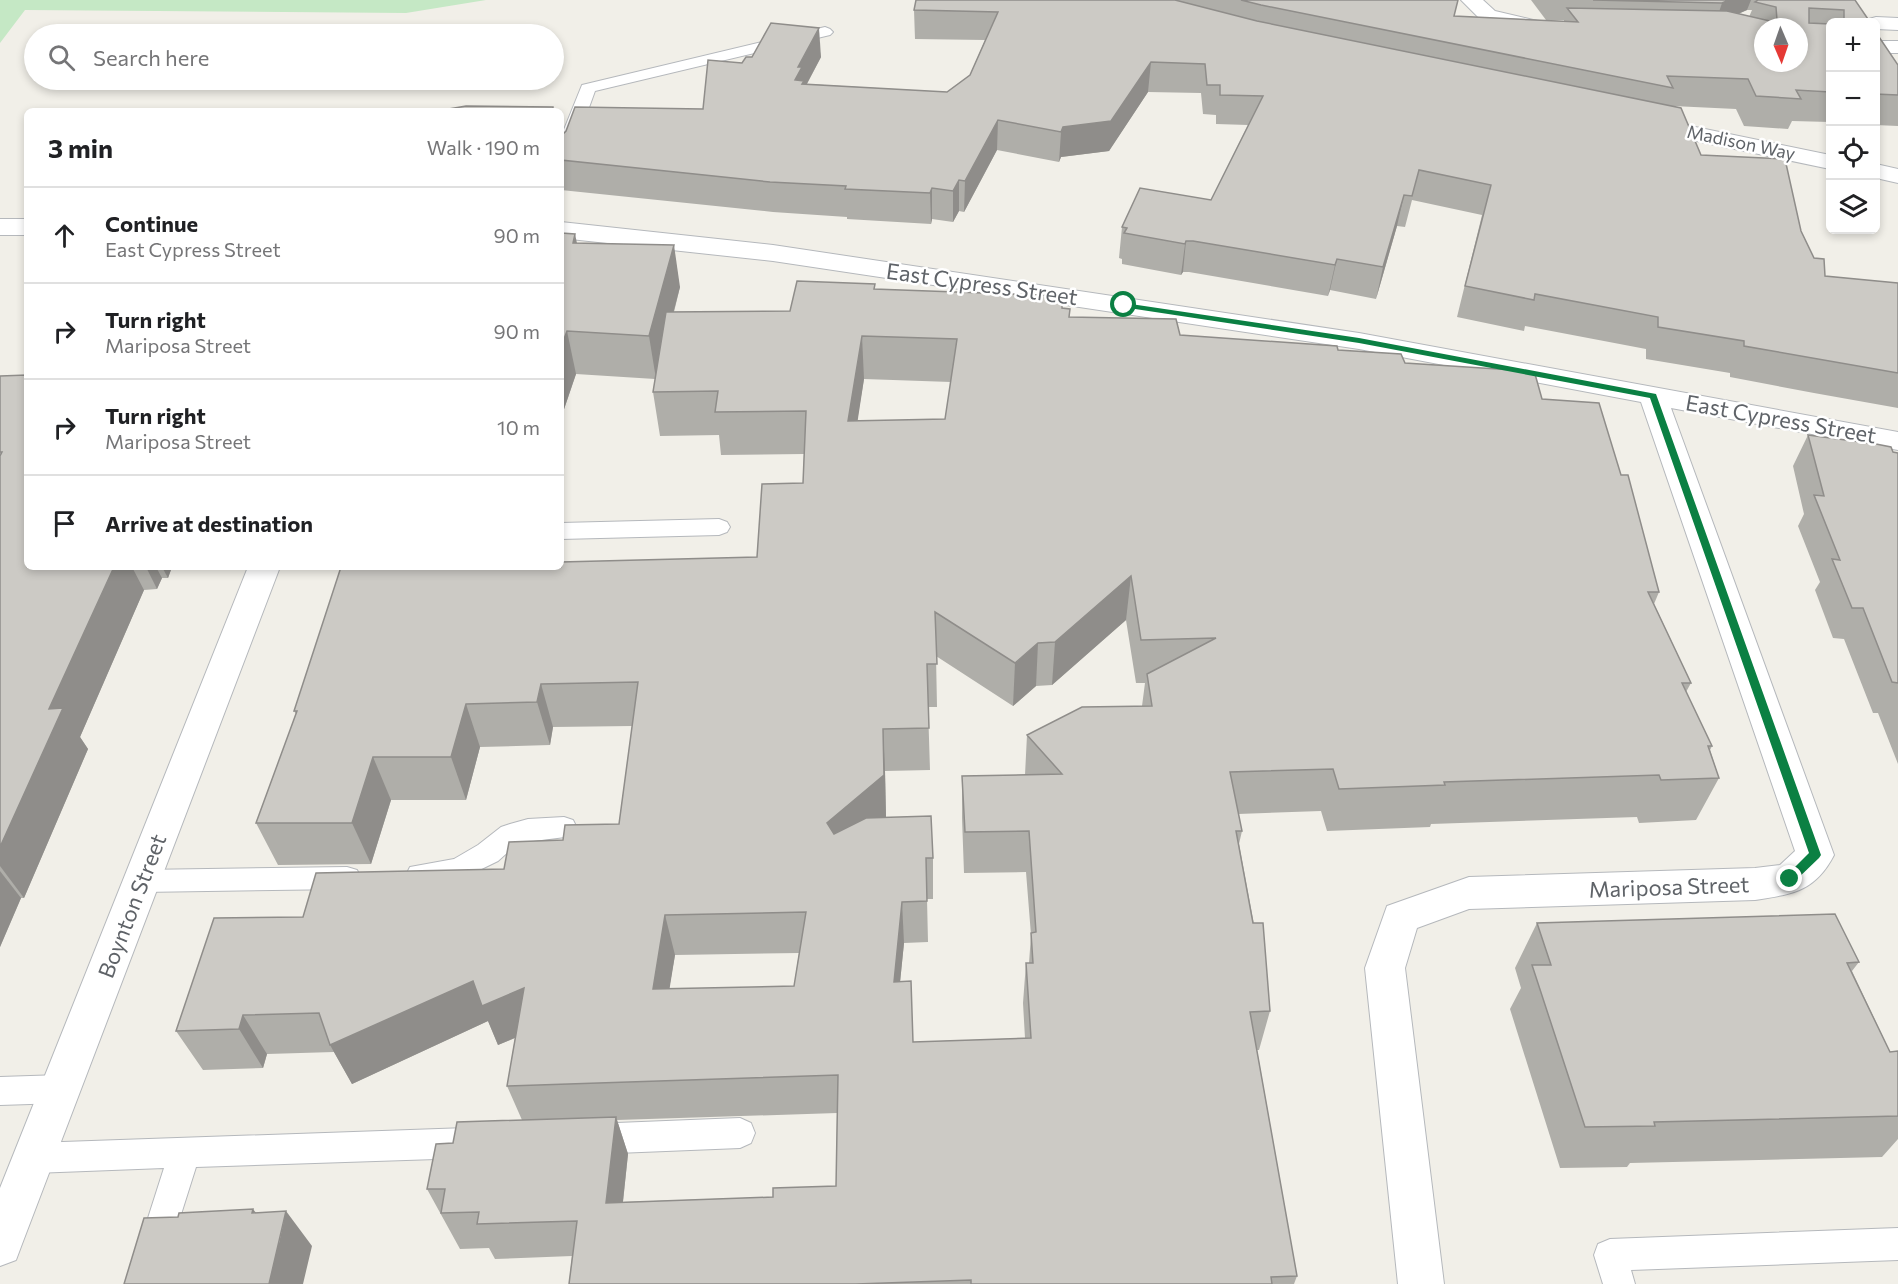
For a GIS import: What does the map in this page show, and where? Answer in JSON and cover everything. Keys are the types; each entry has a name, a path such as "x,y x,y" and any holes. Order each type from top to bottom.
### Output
{"street":[{"path":"1472,0 1488,16 1536,28 1559,29"},
{"path":"1880,23 1898,24"},
{"path":"1880,47 1898,47"},
{"name":"Madison Way","path":"1624,119 1826,161"},
{"path":"1880,172 1898,176"},
{"path":"0,227 24,227"},
{"name":"East Cypress Street","path":"564,230 773,253 1359,341 1898,441"},
{"name":"Mariposa Street","path":"1420,1284 1384,968 1401,917 1469,893 1755,884 1790,879 1815,855 1653,396"},
{"name":"Boynton Street","path":"0,1244 263,570"}],"lane":[{"path":"564,151 588,88 825,32"},
{"path":"564,531 719,527"},
{"path":"142,881 388,877 459,869 488,853 510,835 528,830 564,828"},
{"path":"0,1091 61,1089"},
{"path":"562,1140 740,1133"},
{"path":"34,1158 492,1142"},
{"path":"143,1284 185,1154"},
{"path":"1618,1284 1611,1256 1898,1244"}],"green space":[{"path":"0,0 486,0 406,13 25,10 0,43"}],"building":[{"path":"916,0 1175,0 1257,21 1681,108 1701,155 1785,159 1801,231 1814,258 1824,259 1825,276 1898,283 1898,373 1744,346 1744,341 1658,327 1658,317 1535,294 1534,300 1465,286 1491,185 1419,170 1412,196 1404,195 1383,267 1337,259 1335,265 1193,241 1186,241 1185,244 1124,233 1127,228 1122,227 1140,188 1211,200 1263,96 1220,95 1220,85 1207,85 1205,64 1151,62 1111,121 1063,127 1061,132 998,120 965,181 959,180 953,191 932,188 930,193 845,189 846,186 770,182 564,160 564,133 575,107 703,109 708,60 742,63 746,57 752,57 771,23 819,28 798,67 802,67 795,80 804,81 802,84 947,92 970,75 998,12 914,10"},
{"path":"1241,0 1458,0 1454,16 1578,22 1567,8 1727,11 1757,18 1754,18 1754,72 1808,72 1808,18 1777,18 1776,7 1755,2 1758,0 1855,0 1867,18 1844,18 1844,10 1809,8 1809,23 1826,24 1826,92 1796,90 1801,99 1756,96 1748,79 1667,76 1673,88"},
{"path":"1593,0 1729,0 1722,3"},
{"path":"1880,38 1898,65 1898,95 1880,94"},
{"path":"466,106 553,107 553,108 455,108"},
{"path":"564,233 575,234 573,243 674,245 649,336 567,331 564,339"},
{"path":"797,281 875,284 874,289 1063,296 1062,308 1070,309 1069,317 1176,319 1180,335 1337,346 1338,350 1401,354 1405,363 1513,370 1535,374 1542,399 1599,403 1621,475 1628,475 1659,592 1648,592 1691,683 1682,683 1712,746 1708,746 1719,778 1661,780 1659,775 1444,782 1445,785 1339,789 1333,769 1230,772 1242,831 1236,831 1253,923 1263,923 1270,1011 1250,1012 1297,1276 1271,1277 1272,1284 971,1284 971,1280 856,1284 569,1284 577,1221 477,1224 479,1212 441,1213 445,1189 427,1189 436,1144 453,1143 457,1122 616,1117 606,1203 773,1197 773,1188 836,1186 838,1075 507,1086 524,988 482,1006 473,981 330,1045 319,1013 243,1015 239,1029 176,1031 214,918 303,917 316,873 504,869 509,842 563,840 565,825 619,824 638,682 541,684 537,702 466,704 451,757 373,757 352,823 256,823 297,711 294,711 340,570 564,570 564,562 757,557 762,484 803,483 806,411 715,412 718,391 653,392 666,312 790,311","holes":["862,336 957,339 945,419 848,421","1131,576 1141,640 1216,638 1147,674 1152,706 1082,707 1027,735 1062,774 962,776 965,832 1029,831 1036,932 1031,933 1033,963 1026,963 1031,1038 913,1042 911,981 894,982 902,902 927,901 926,858 933,858 931,816 866,818 834,834 827,823 884,775 883,729 929,728 927,664 937,664 935,612 1015,663 1038,643 1055,642","806,912 794,986 653,989 665,915"]},
{"path":"24,375 24,570 113,570 49,709 63,708 0,847 0,456 2,452 0,452 0,376"},
{"path":"1808,435 1891,447 1893,452 1898,453 1898,683 1892,682 1863,608 1852,608 1832,559 1840,560 1814,495 1824,496"},
{"path":"1835,914 1859,962 1847,963 1890,1052 1898,1051 1898,1116 1654,1122 1655,1126 1585,1127 1532,965 1551,965 1537,923"},
{"path":"253,1209 252,1213 286,1211 269,1284 124,1284 144,1218 178,1217 179,1213"}],"route":[{"path":"1124,305 1359,341 1653,396 1815,855 1790,879"}]}
